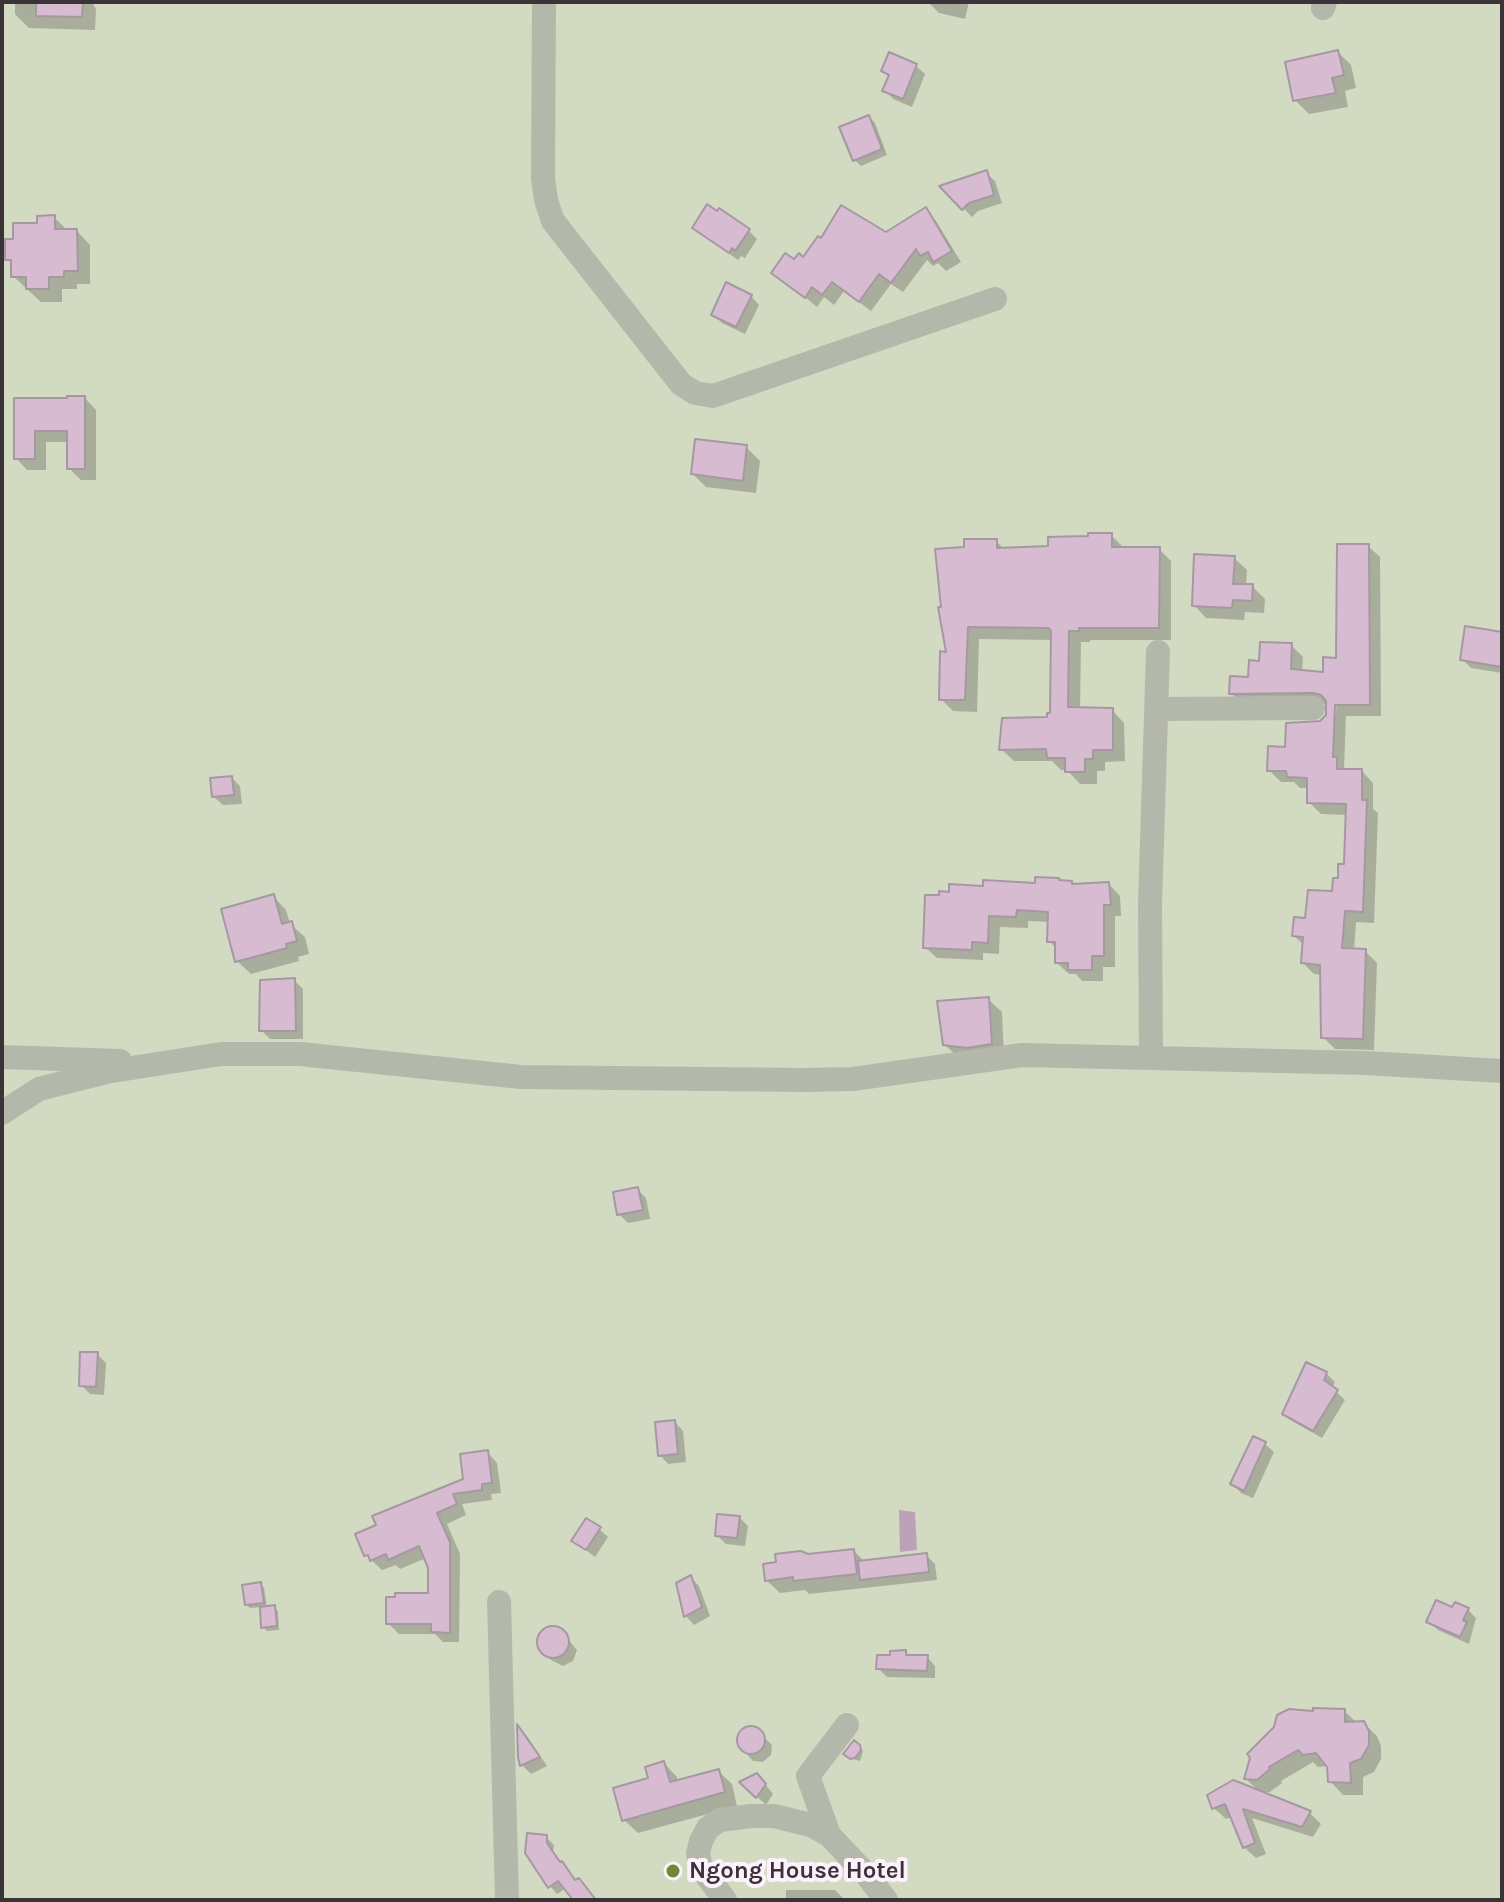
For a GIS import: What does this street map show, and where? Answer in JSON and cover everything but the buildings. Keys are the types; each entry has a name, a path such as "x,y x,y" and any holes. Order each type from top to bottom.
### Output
{"street":[{"path":"544,2 543,178 553,221 681,384 695,393 713,396 995,299"},
{"path":"1151,1057 1150,904 1158,652"},
{"path":"1157,709 1313,708"},
{"path":"2,1113 39,1089 106,1072 221,1054 300,1054 521,1077 853,1079 1022,1055 1366,1063 1502,1071"},
{"path":"2,1057 172,1062"},
{"path":"499,1602 507,1900"},
{"path":"829,1835 808,1776 847,1725"},
{"path":"725,1900 701,1868 698,1853 708,1828 720,1820 774,1816 811,1825 829,1835 886,1900"}],"green space":[{"path":"2,2 1502,2 1502,1900 2,1900"}],"shaded area":[{"path":"899,1510 915,1512 917,1550 900,1552"}],"place":[{"name":"Ngong House Hotel","path":"673,1871"}]}
